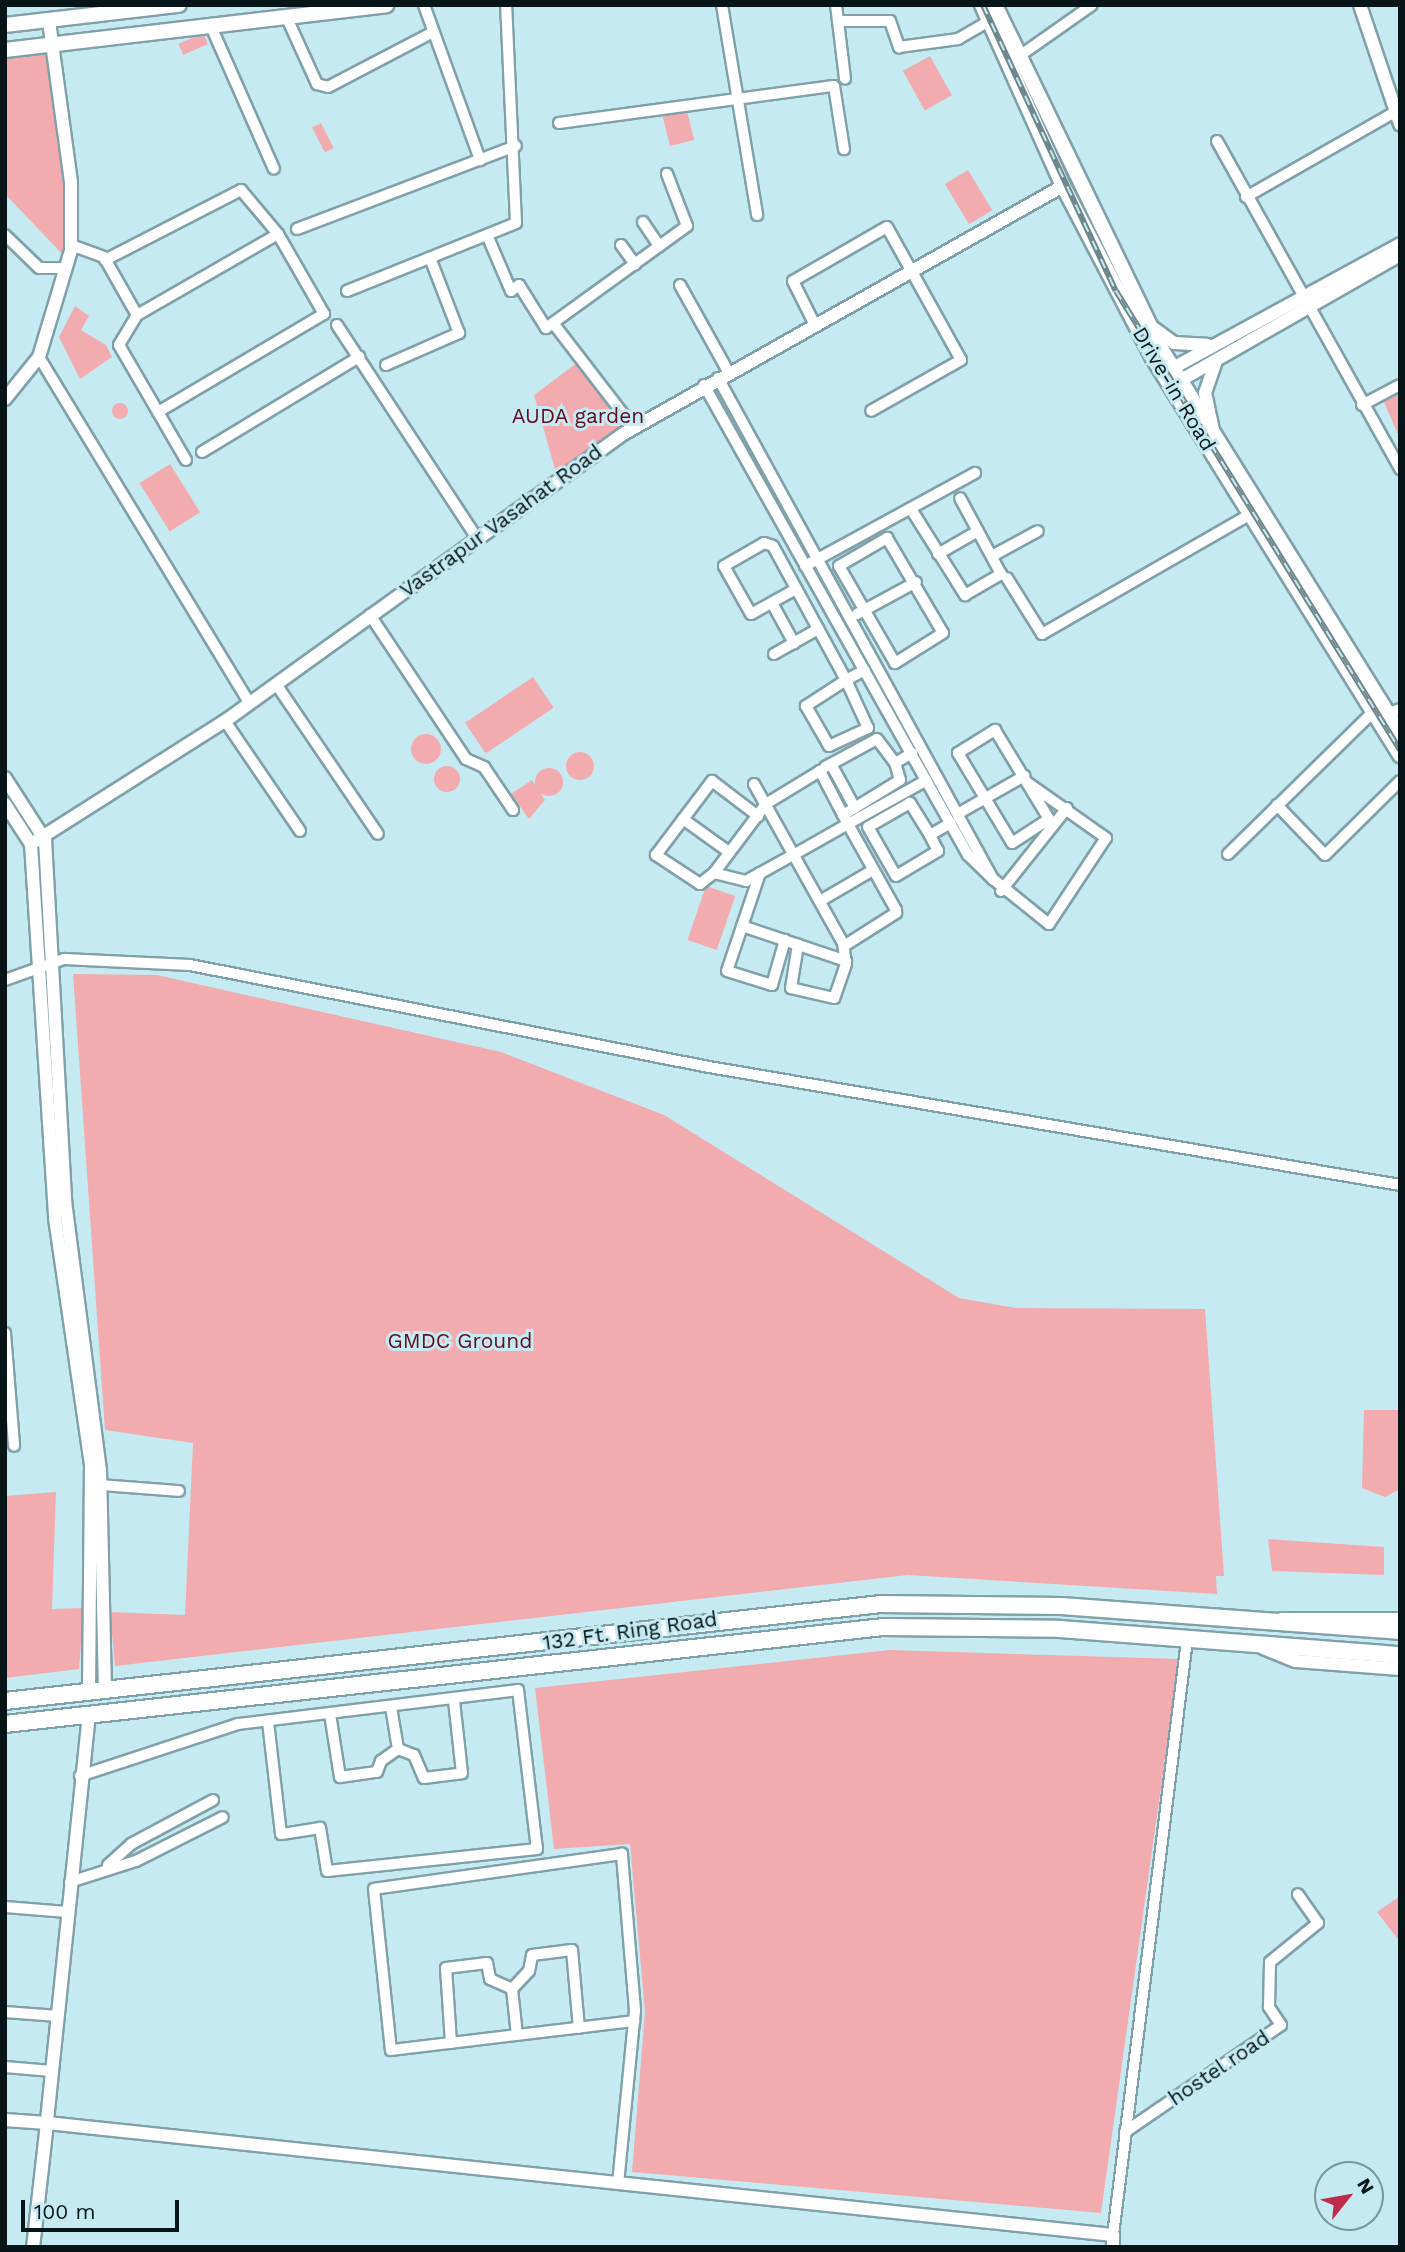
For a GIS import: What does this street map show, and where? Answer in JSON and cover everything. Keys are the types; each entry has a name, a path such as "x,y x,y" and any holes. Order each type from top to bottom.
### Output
{"main road":[{"path":"5,25 179,5"},
{"path":"5,50 386,5"},
{"name":"Drive-in Road","path":"982,5 1063,186 1251,514 1386,709 1400,755"},
{"name":"Drive-in Road","path":"995,5 1172,377 1214,433 1400,733"},
{"name":"132 Ft. Ring Road","path":"5,1701 881,1604 1061,1606 1256,1623 1400,1631"},
{"name":"132 Ft. Ring Road","path":"5,1724 883,1627 1035,1628 1400,1655"}],"street":[{"path":"424,5 480,160"},
{"path":"347,291 516,223 516,146 506,5"},
{"path":"722,5 757,215"},
{"path":"836,5 845,79"},
{"path":"1018,57 1092,5"},
{"path":"1247,197 1398,120 1360,5"},
{"path":"286,16 317,84 328,87 433,33"},
{"path":"838,21 890,21 899,47 958,39 989,21"},
{"path":"5,399 39,357 71,245 71,182 49,22"},
{"path":"210,24 275,169"},
{"path":"559,122 834,86 844,149"},
{"path":"1217,141 1302,300 1400,469"},
{"path":"297,229 516,146"},
{"path":"487,234 511,291 519,285 546,328 687,226 667,174"},
{"name":"Vastrapur Vasahat Road","path":"31,844 225,721 634,428 704,385 1063,186"},
{"path":"105,260 242,190 278,234 324,314 158,412"},
{"path":"643,222 659,246"},
{"path":"815,325 793,281 881,228 891,231 961,360 871,411"},
{"path":"186,460 119,345 137,315 278,234"},
{"path":"5,235 39,268 66,268"},
{"path":"1172,377 1400,244"},
{"path":"71,245 105,260 137,315"},
{"path":"621,245 635,264"},
{"path":"1302,300 1400,255"},
{"path":"386,365 459,333 430,258"},
{"path":"680,285 723,375 820,557 857,614 895,663 943,634 916,582 887,538 841,562 857,614 876,661 961,812 993,879 1001,891 1050,923 1106,842 1067,808 1026,779"},
{"path":"553,323 634,428"},
{"path":"337,324 477,538"},
{"path":"1148,324 1174,343 1217,350"},
{"path":"1214,433 1205,393 1217,350"},
{"path":"39,357 249,702"},
{"path":"202,452 359,357"},
{"path":"704,385 951,824 984,876 993,879"},
{"path":"1362,405 1400,385"},
{"path":"805,566 975,473"},
{"path":"911,509 965,595 1001,576 960,498"},
{"path":"1007,578 1042,634 1251,514"},
{"path":"938,554 978,531"},
{"path":"992,556 1038,531"},
{"path":"796,589 749,612 726,564 768,542 796,589 846,680 869,724 832,747 806,706 846,680 865,670"},
{"path":"857,614 916,582"},
{"path":"772,603 794,643"},
{"path":"370,615 466,759 484,767 513,810"},
{"path":"774,654 818,629"},
{"path":"876,661 887,655"},
{"path":"276,684 378,834"},
{"path":"1227,854 1277,805 1386,709"},
{"path":"225,721 300,831"},
{"path":"998,732 1049,819 1012,843 984,798 958,753 981,736 998,732"},
{"path":"758,816 712,781 656,857 700,884 714,873 758,816 766,804 874,739 895,763 900,780 855,808 846,820"},
{"path":"895,763 912,753"},
{"path":"831,764 855,808"},
{"path":"820,771 896,914 844,946"},
{"path":"5,778 44,837 55,1218 91,1464 97,1690"},
{"path":"961,812 1026,779"},
{"path":"714,873 737,883 760,873 795,854 846,820 927,780"},
{"path":"1277,805 1325,855 1400,781"},
{"path":"754,784 844,946 846,961 834,998 792,989 798,944"},
{"path":"888,896 896,876 938,851 910,803 868,826 896,876"},
{"path":"5,804 31,844 46,967 65,1202 100,1485 97,1690"},
{"path":"1001,891 1067,808"},
{"path":"683,819 729,852"},
{"path":"930,835 951,824"},
{"path":"820,901 873,870"},
{"path":"760,873 729,973 772,985 785,940"},
{"path":"742,926 846,961"},
{"path":"5,980 90,957 190,965 709,1067 1400,1185"},
{"path":"5,1334 14,1446"},
{"path":"100,1485 179,1491"},
{"path":"1256,1623 1299,1615 1400,1619"},
{"path":"5,2120 618,2183 1113,2241 1187,1640"},
{"path":"1252,1644 1296,1661 1400,1669"},
{"path":"80,1776 238,1724 521,1692 537,1849 327,1871 320,1828 281,1834 268,1721"},
{"path":"398,1748 414,1755 424,1778 462,1773 454,1700"},
{"path":"391,1707 398,1748"},
{"path":"33,2247 80,1776 89,1714"},
{"path":"330,1714 340,1777 377,1772 381,1761 398,1748"},
{"path":"108,1865 131,1844 213,1800"},
{"path":"70,1882 108,1865 136,1861 223,1817"},
{"path":"618,2183 634,2021 622,1854 374,1889 391,2050 634,2021"},
{"name":"hostel road","path":"1125,2132 1282,2025 1269,2007 1270,1962 1318,1923 1298,1894"},
{"path":"5,1907 68,1912"},
{"path":"517,2035 512,1989 529,1971 532,1955 572,1950 579,2028"},
{"path":"451,2043 446,1968 487,1963 490,1979 512,1989"},
{"path":"5,2012 58,2016"},
{"path":"5,2067 52,2071"}],"green space":[{"path":"203,33 208,44 183,55 178,44"},
{"path":"51,46 68,181 67,259 5,194 5,52"},
{"path":"930,56 952,95 925,110 903,71"},
{"path":"686,107 694,140 670,146 662,113"},
{"path":"321,123 334,148 325,152 312,128"},
{"path":"968,170 992,210 969,224 945,184"},
{"path":"75,306 89,316 81,330 106,345 112,357 80,379 59,337"},
{"name":"AUDA garden","path":"578,362 631,419 558,480 534,395"},
{"path":"1400,393 1400,439 1384,402"},
{"path":"117,403 123,403 128,411 126,417 117,419 112,414 112,408"},
{"path":"170,464 200,512 170,531 139,483"},
{"path":"533,677 554,708 486,754 465,723"},
{"path":"426,734 437,738 441,749 437,760 426,764 415,760 411,749 415,738"},
{"path":"580,752 590,756 594,766 590,776 580,780 570,776 566,766 570,756"},
{"path":"447,766 456,770 460,779 456,788 447,792 438,788 434,779 438,770"},
{"path":"549,768 559,772 563,782 559,792 549,796 539,792 535,782 539,772"},
{"path":"532,780 545,800 529,819 511,794"},
{"path":"706,886 735,896 717,950 687,940"},
{"name":"GMDC Ground","path":"73,974 157,975 501,1052 664,1115 959,1298 1016,1308 1205,1309 1224,1576 1216,1576 1217,1594 908,1575 115,1666 110,1612 185,1615 193,1443 105,1430"},
{"path":"1364,1410 1400,1410 1400,1489 1385,1497 1362,1488"},
{"path":"56,1492 52,1609 84,1608 79,1669 5,1678 5,1496"},
{"path":"1268,1539 1384,1547 1384,1575 1272,1571"},
{"path":"890,1650 1179,1659 1101,2213 632,2172 645,2012 630,1844 554,1849 535,1688"},
{"path":"1400,1896 1400,1942 1377,1912"}],"railway":[{"path":"983,5 1116,291 1400,750"}]}
